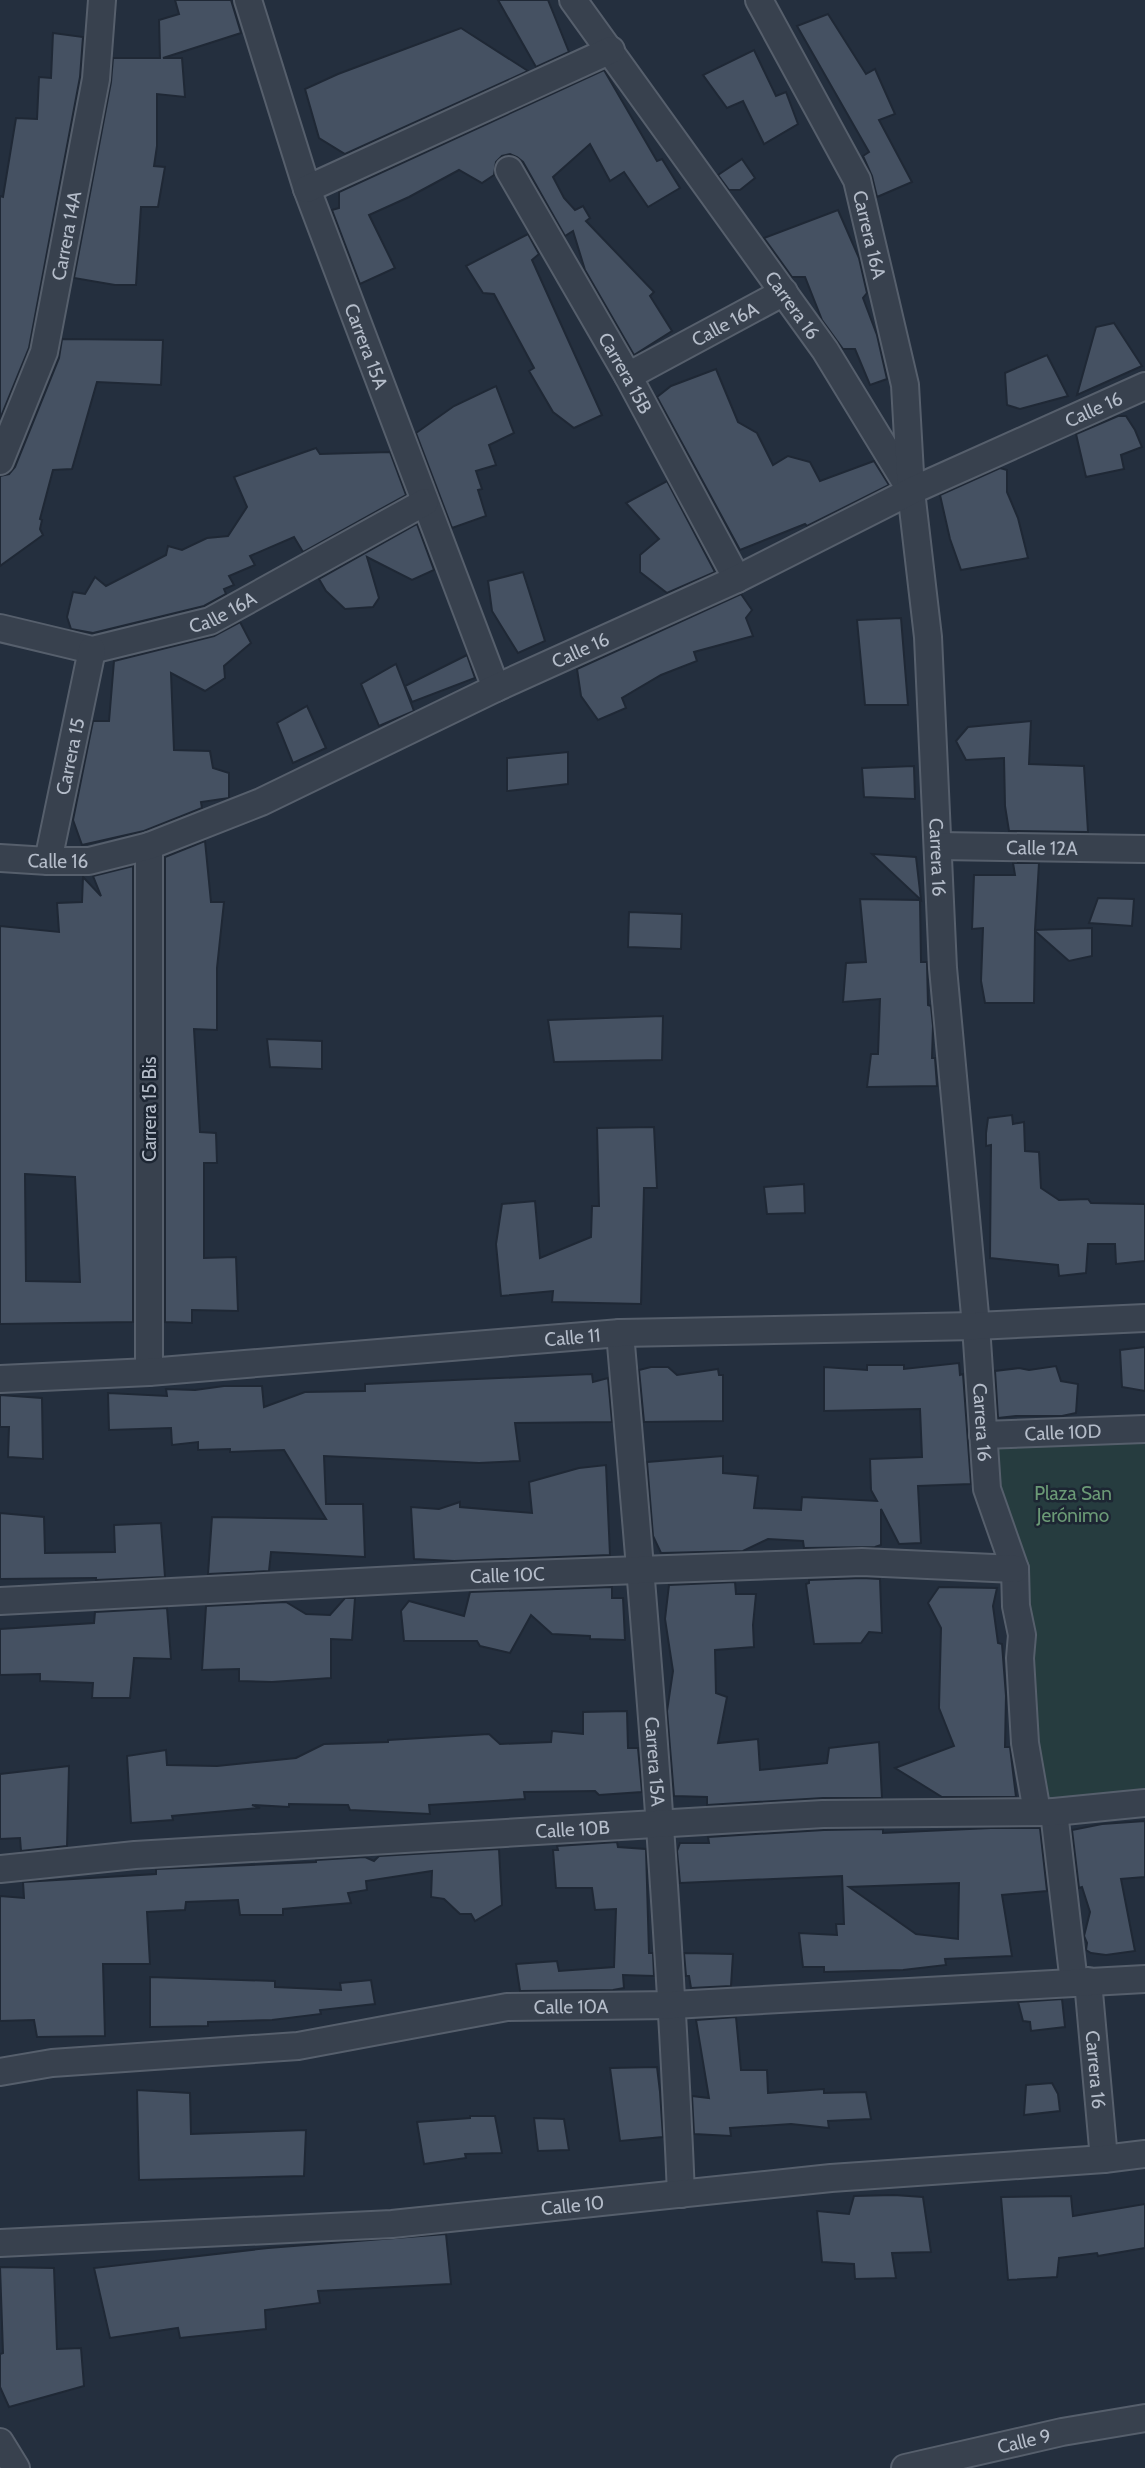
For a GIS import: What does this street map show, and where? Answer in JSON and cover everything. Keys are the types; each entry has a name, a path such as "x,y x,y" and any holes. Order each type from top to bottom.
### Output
{"street":[{"name":"Carrera 14A","path":"0,461 44,352 96,79 102,0"},
{"name":"Carrera 15A","path":"248,0 307,189 496,688"},
{"name":"Carrera 16","path":"573,0 825,350 911,491 928,637 943,968 976,1326 987,1489 1015,1569 1016,1606 1022,1635 1020,1658 1025,1743 1046,1812 1081,1982 1104,2159"},
{"name":"Carrera 16A","path":"759,0 857,180 905,385 911,491"},
{"path":"307,189 611,50"},
{"name":"Carrera 15B","path":"509,170 628,376 737,579"},
{"name":"Calle 16A","path":"628,376 784,292"},
{"name":"Calle 16","path":"0,858 89,861 149,846 261,802 496,688 737,579 911,491 1145,386"},
{"name":"Calle 16A","path":"0,628 92,650 210,621 425,502"},
{"name":"Carrera 15","path":"48,861 92,650"},
{"name":"Carrera 15 Bis","path":"149,846 149,1372"},
{"name":"Calle 12A","path":"939,846 1145,849"},
{"name":"Calle 11","path":"0,1379 149,1372 620,1333 976,1326 1145,1318"},
{"name":"Carrera 15A","path":"620,1333 641,1570 673,2005 681,2194"},
{"name":"Calle 10D","path":"983,1434 1145,1429"},
{"name":"Calle 10C","path":"0,1601 472,1576 862,1562 1015,1569"},
{"name":"Calle 10B","path":"0,1869 135,1855 660,1823 823,1814 1046,1812 1145,1803"},
{"name":"Calle 10A","path":"0,2072 51,2063 298,2046 507,2007 673,2005 1145,1979"},
{"name":"Calle 10","path":"0,2243 392,2224 831,2178 1145,2154"},
{"name":"Calle 9","path":"905,2468 956,2461 1062,2432 1145,2418"},
{"path":"0,2442 16,2468"}],"green space":[{"name":"Plaza San Jerónimo","path":"1145,1429 1145,1798 1040,1807 985,1434"}],"building":[{"path":"175,0 231,0 241,33 163,58 182,58 185,97 157,94 157,146 154,166 165,167 158,207 141,207 136,285 115,285 74,278 111,82 113,58 160,58 159,20 179,14"},
{"path":"498,0 548,0 569,52 536,67"},
{"path":"828,14 866,74 875,69 895,114 879,120 912,182 877,197 863,156 869,152 797,26"},
{"path":"461,28 528,71 345,154 319,138 305,89"},
{"path":"53,33 83,37 80,77 29,348 0,419 0,196 3,197 16,118 37,119 39,77 51,78"},
{"path":"754,50 776,96 786,92 798,124 764,144 743,101 727,108 703,75"},
{"path":"604,70 657,161 662,159 680,188 648,207 624,172 610,181 590,144 553,177 564,198 575,210 583,206 590,218 586,221 654,292 650,296 672,331 634,355 585,270 573,231 565,236 523,162 510,154 502,156 496,162 494,175 482,183 459,170 369,215 395,268 360,284 332,210 339,208 339,192"},
{"path":"742,159 755,178 740,190 729,190 718,175"},
{"path":"838,210 859,258 867,293 863,298 877,335 887,379 870,385 855,349 843,349 822,320 805,277 792,277 764,238"},
{"path":"528,234 539,254 532,260 602,415 574,428 553,412 529,371 534,368 494,294 483,293 466,266"},
{"path":"1114,323 1142,366 1077,395 1096,327"},
{"path":"62,339 163,340 161,385 97,382 72,469 53,470 40,519 43,535 0,566 0,476 9,474 15,467 59,358"},
{"path":"1047,355 1068,396 1020,409 1007,405 1005,373"},
{"path":"716,369 738,422 757,433 773,465 788,456 810,462 820,481 874,461 889,485 807,526 805,524 740,550 657,397 671,386"},
{"path":"496,386 514,433 489,445 496,465 476,471 482,489 478,490 486,516 452,528 416,433 454,406"},
{"path":"1118,416 1126,416 1142,447 1121,455 1124,469 1086,477 1076,434"},
{"path":"316,448 320,454 390,452 406,495 303,552 294,537 250,556 255,565 229,576 234,585 224,589 226,594 204,606 93,633 71,629 67,617 73,592 85,594 95,577 106,586 166,555 168,546 182,550 207,538 228,536 247,507 234,477"},
{"path":"1000,468 1007,470 1007,492 1018,518 1028,558 961,570 950,539 940,495"},
{"path":"667,481 715,572 667,593 640,572 640,555 659,539 626,503"},
{"path":"417,524 434,570 412,580 367,557 379,598 373,607 345,609 326,591 319,579"},
{"path":"523,572 545,641 518,653 492,611 488,581"},
{"path":"741,594 752,610 746,618 753,636 694,652 697,661 661,675 622,698 626,708 598,720 581,696 577,669"},
{"path":"901,618 908,705 865,705 857,620"},
{"path":"240,622 251,643 224,666 225,678 205,691 171,673 174,750 210,751 213,768 229,773 229,798 201,802 202,808 144,831 82,845 73,820 93,721 109,721 114,661 214,636"},
{"path":"467,655 475,678 412,702 405,686"},
{"path":"396,664 414,711 379,726 361,684"},
{"path":"307,706 326,748 293,763 277,723"},
{"path":"1031,721 1029,764 1084,766 1088,832 1009,831 1005,806 1004,758 966,760 956,741 968,727"},
{"path":"568,752 568,784 507,791 507,758"},
{"path":"914,766 915,799 864,797 862,768"},
{"path":"205,841 211,902 224,902 217,968 217,1030 194,1029 200,1132 216,1133 217,1163 204,1163 204,1258 236,1257 238,1311 192,1310 192,1323 165,1322 165,857"},
{"path":"872,854 916,857 921,900"},
{"path":"1013,863 1039,863 1035,930 1092,928 1092,956 1069,961 1035,931 1034,1003 985,1003 981,981 983,928 972,929 974,875 1015,875"},
{"path":"133,866 133,1322 0,1324 0,926 59,932 57,903 82,902 83,877 101,896 93,876","holes":["25,1174 75,1177 80,1282 26,1281"]},
{"path":"1098,898 1134,899 1132,926 1089,923"},
{"path":"860,899 920,900 921,962 927,962 928,1005 931,1006 933,1026 932,1058 935,1058 937,1086 867,1087 871,1054 878,1054 880,999 843,1002 846,963 866,962"},
{"path":"629,912 682,914 681,949 628,947"},
{"path":"663,1016 662,1060 554,1062 548,1020"},
{"path":"267,1039 322,1041 322,1069 270,1067"},
{"path":"1012,1115 1013,1124 1024,1122 1025,1151 1039,1152 1041,1188 1059,1200 1088,1199 1091,1203 1145,1204 1145,1261 1116,1264 1115,1244 1088,1244 1086,1273 1059,1276 1058,1265 990,1258 991,1145 986,1146 988,1118"},
{"path":"654,1127 657,1188 644,1188 641,1304 552,1302 553,1291 501,1296 496,1244 502,1204 535,1201 540,1258 591,1237 592,1206 599,1206 597,1128"},
{"path":"804,1184 805,1213 767,1214 764,1187"},
{"path":"1145,1347 1145,1391 1122,1387 1120,1350"},
{"path":"959,1363 960,1375 963,1374 971,1484 918,1486 921,1543 899,1544 881,1509 881,1545 875,1547 804,1548 803,1541 768,1539 743,1551 661,1553 653,1536 647,1462 723,1456 723,1473 758,1476 754,1508 801,1510 802,1497 877,1501 871,1490 870,1459 922,1457 920,1409 824,1411 824,1367 867,1370 867,1365 904,1365 904,1369"},
{"path":"1056,1366 1061,1381 1078,1384 1076,1413 998,1418 995,1371"},
{"path":"668,1367 677,1375 718,1369 719,1375 723,1375 723,1421 644,1422 639,1370"},
{"path":"592,1374 593,1382 608,1378 612,1422 515,1423 520,1461 479,1463 324,1456 326,1504 363,1504 365,1557 271,1552 269,1571 208,1574 212,1517 326,1519 284,1450 198,1450 198,1442 172,1445 171,1428 109,1430 108,1393 167,1396 166,1389 262,1386 264,1407 305,1392 365,1391 365,1384"},
{"path":"0,1395 42,1398 43,1459 8,1457 9,1427 0,1427"},
{"path":"606,1465 610,1555 454,1561 414,1559 411,1507 439,1509 460,1502 460,1507 532,1513 529,1482 579,1468"},
{"path":"0,1513 44,1517 45,1553 115,1552 114,1525 161,1523 165,1577 96,1580 0,1579"},
{"path":"880,1579 882,1633 869,1632 861,1643 814,1644 806,1584 809,1580"},
{"path":"735,1582 736,1594 756,1594 754,1647 715,1650 716,1693 727,1697 718,1743 758,1739 760,1770 827,1763 829,1748 879,1742 882,1798 823,1798 707,1805 707,1797 674,1796 667,1711 673,1671 665,1619 669,1585"},
{"path":"612,1587 612,1598 623,1598 625,1640 552,1634 531,1615 510,1653 480,1646 477,1641 404,1641 401,1611 409,1601 464,1616 470,1592"},
{"path":"939,1587 997,1588 993,1606 998,1643 1002,1644 1006,1696 1005,1747 1010,1747 1016,1797 942,1797 895,1768 954,1746 939,1708 941,1628 928,1603"},
{"path":"345,1598 355,1598 352,1640 331,1639 331,1678 239,1681 239,1669 202,1670 206,1606 286,1602 306,1614 330,1615"},
{"path":"167,1608 171,1659 134,1658 130,1698 92,1698 93,1683 40,1681 40,1674 0,1675 0,1629 94,1623 95,1612"},
{"path":"627,1711 628,1748 638,1748 642,1792 599,1795 595,1791 524,1792 525,1799 429,1805 430,1814 350,1810 348,1805 252,1805 260,1808 172,1816 173,1820 131,1823 127,1756 166,1750 167,1765 217,1766 296,1758 324,1744 489,1734 500,1744 551,1742 552,1731 583,1734 583,1712"},
{"path":"69,1766 67,1846 21,1851 20,1838 0,1839 0,1774"},
{"path":"1145,1821 1145,1877 1121,1879 1135,1951 1106,1955 1091,1953 1086,1950 1084,1936 1090,1912 1082,1887 1079,1888 1072,1830 1102,1824"},
{"path":"1040,1828 1047,1891 1002,1895 1012,1956 945,1959 946,1965 903,1970 824,1972 824,1967 803,1967 799,1933 837,1935 836,1924 844,1924 842,1876 680,1883 677,1851 680,1843 709,1843 708,1837 824,1830 883,1829 883,1833","holes":["959,1883 958,1939 916,1934 849,1887"]},
{"path":"617,1842 618,1847 646,1849 649,1953 653,1953 654,1976 623,1975 624,1988 613,1990 520,1991 516,1964 557,1961 559,1971 614,1967 616,1909 595,1910 592,1888 556,1888 553,1850 558,1850 557,1846"},
{"path":"499,1849 502,1905 475,1921 471,1914 460,1914 444,1899 431,1897 432,1871 366,1881 367,1890 348,1893 351,1903 283,1909 283,1915 240,1915 238,1900 186,1902 185,1910 147,1912 150,1964 103,1964 105,2036 37,2037 34,2020 0,2021 0,1896 24,1898 23,1882 156,1874 156,1869 316,1862 365,1857 374,1861 379,1856"},
{"path":"684,1953 733,1954 731,1986 691,1988 689,1976 686,1976"},
{"path":"150,1977 275,1981 275,1987 341,1990 340,1983 371,1980 375,2004 320,2010 321,2014 272,2020 208,2022 208,2026 150,2027"},
{"path":"1062,1999 1065,2027 1031,2031 1030,2022 1023,2021 1018,2002"},
{"path":"736,2017 741,2070 767,2070 768,2093 824,2089 824,2093 866,2092 871,2119 828,2121 829,2128 791,2124 730,2128 731,2136 694,2134 692,2096 709,2098 696,2020"},
{"path":"657,2067 663,2137 620,2141 610,2068"},
{"path":"1052,2083 1058,2094 1060,2111 1024,2115 1026,2085"},
{"path":"137,2090 190,2093 191,2134 306,2130 304,2176 139,2180"},
{"path":"495,2116 502,2153 465,2154 466,2158 424,2164 417,2122"},
{"path":"534,2118 564,2119 569,2150 538,2151"},
{"path":"854,2196 923,2197 931,2252 892,2253 896,2278 855,2279 854,2264 822,2262 817,2211 849,2214"},
{"path":"1071,2196 1073,2216 1145,2204 1145,2248 1098,2256 1097,2253 1059,2258 1057,2277 1008,2280 1001,2197"},
{"path":"446,2234 451,2284 318,2291 320,2303 265,2310 266,2329 180,2338 178,2328 110,2338 94,2268 268,2248"},
{"path":"0,2267 54,2268 57,2349 81,2348 84,2386 9,2407 0,2387 0,2354 3,2353"}]}
